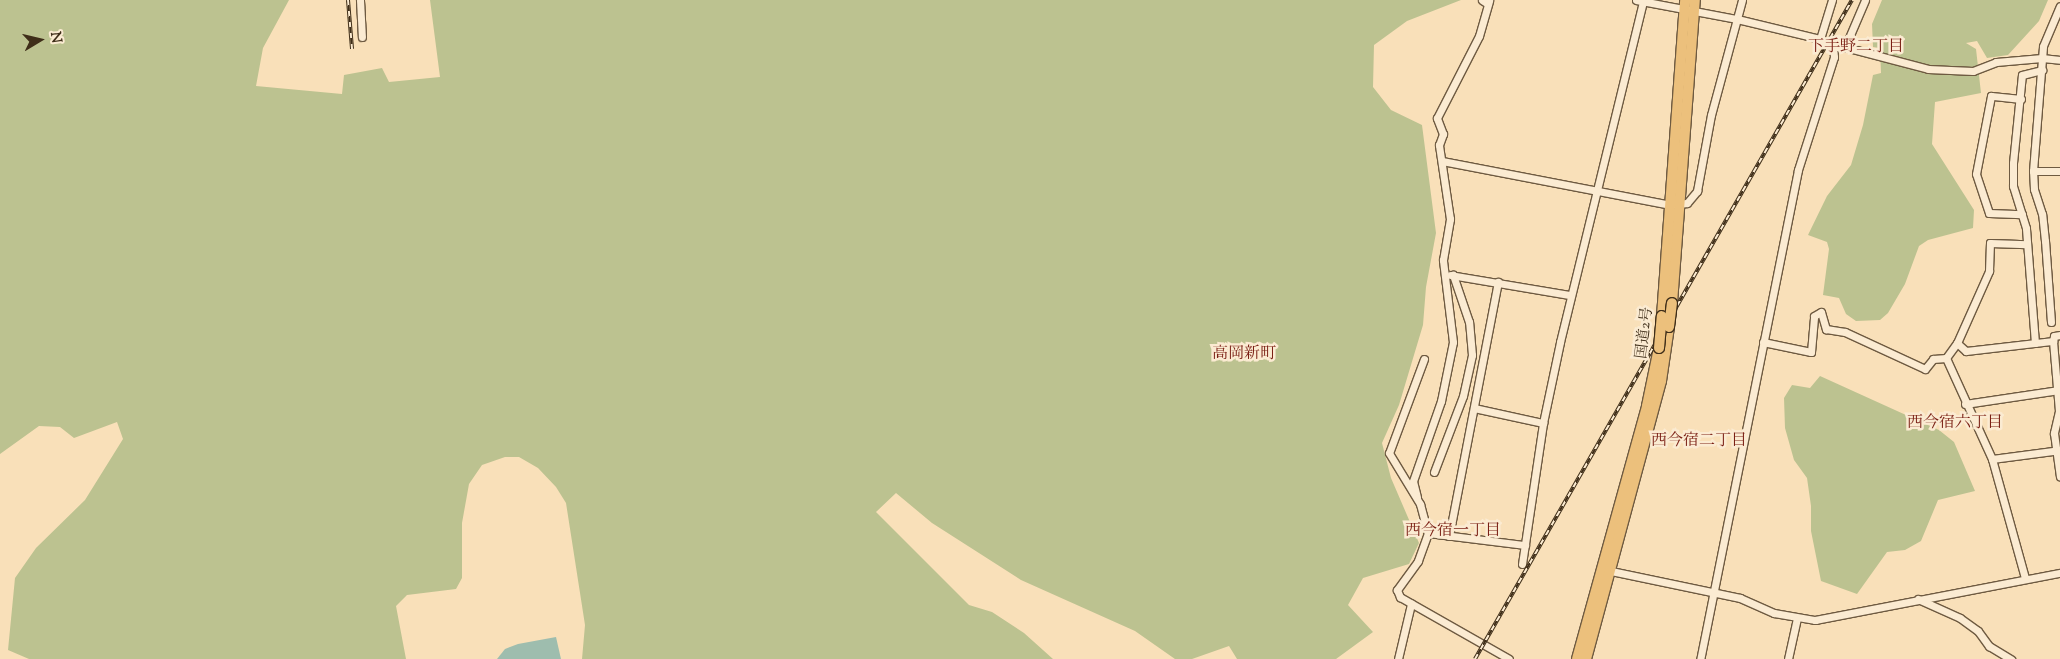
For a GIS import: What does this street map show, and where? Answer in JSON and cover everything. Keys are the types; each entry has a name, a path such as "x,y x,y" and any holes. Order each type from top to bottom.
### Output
{"highway":[{"name":"国道2号","path":"1586,659 1661,381 1672,303 1675,206 1690,4"},
{"name":"国道2号","path":"1577,659 1647,406 1659,348 1675,206"}],"street":[{"path":"360,0 362,38"},
{"path":"1442,161 1597,188 1675,206 1694,198 1697,191 1711,115 1742,0"},
{"path":"1820,39 1832,0"},
{"path":"1845,47 1865,0"},
{"path":"1486,1 1480,36 1437,118 1443,134 1439,145 1450,219 1443,260 1453,342 1441,401 1413,481 1428,534 1418,561 1397,590 1400,597 1509,659"},
{"path":"1522,564 1543,424 1570,295 1597,188 1639,1 1690,4 1737,19 1820,39 1833,47 1845,47 1928,69 1973,71 1996,62 2042,58 2060,60"},
{"path":"2051,322 2042,214 2034,189 2033,171 2043,46 2060,6"},
{"path":"1700,659 1798,170 1834,57 1833,47"},
{"path":"2035,343 2027,244 2022,214 2013,186 2022,75 2042,70"},
{"path":"2021,99 1991,96 1976,174 1989,214 2022,214"},
{"path":"2033,171 2060,171"},
{"path":"1763,342 1811,352 1814,316 1821,312 1826,329 1845,332 1925,369 1933,359 1946,358 1957,343 1989,272 1990,243 2027,244"},
{"path":"1445,274 1570,295"},
{"path":"1434,472 1463,396 1472,354 1470,322 1453,275"},
{"path":"1449,536 1498,282"},
{"path":"2060,335 2054,336 2053,341 2059,377 2059,411 2054,433 2059,450 2060,477"},
{"path":"1957,343 1966,351 2053,341"},
{"path":"1946,358 1964,404 1992,459 2025,578"},
{"path":"1417,497 1389,453 1424,359"},
{"path":"1964,404 2059,390"},
{"path":"1474,408 1543,424"},
{"path":"1992,459 2059,450"},
{"path":"1428,534 1525,545"},
{"path":"1611,571 1740,598 1774,613 1797,618 1834,618 1916,598 2060,573"},
{"path":"1916,598 1960,618 1978,631 1989,646 2009,659"},
{"path":"1398,659 1412,604"},
{"path":"1788,659 1797,618"}],"green space":[{"path":"0,0 289,0 263,48 256,86 342,94 344,75 382,68 389,82 440,77 430,0 1461,0 1407,21 1374,45 1373,87 1391,110 1422,125 1436,233 1426,287 1423,325 1399,405 1382,443 1391,478 1419,543 1409,564 1363,578 1348,605 1373,632 1336,659 1237,659 1229,646 1192,659 1175,659 1135,631 1021,580 932,523 896,493 876,512 969,605 992,612 1024,633 1053,659 582,659 585,625 566,503 556,487 538,468 519,457 505,457 482,465 469,484 462,523 462,578 456,589 407,595 396,606 406,659 29,659 8,650 15,578 36,548 85,500 123,439 117,422 74,438 60,427 39,426 0,454"},
{"path":"1882,0 2048,0 2039,21 2008,55 1987,58 1977,41 1966,43 1976,49 1981,93 1935,102 1932,144 1974,210 1973,228 1928,240 1919,246 1905,284 1888,313 1880,320 1856,321 1846,314 1839,298 1823,295 1829,249 1827,242 1808,235 1827,196 1851,165 1863,125 1873,75 1881,73 1880,48 1873,47 1872,24"},
{"path":"1820,376 1939,430 1954,442 1975,491 1938,500 1921,541 1905,550 1887,552 1857,594 1821,581 1811,531 1811,506 1807,478 1794,460 1785,428 1784,398 1792,385 1810,388"}],"shaded area":[{"path":"556,637 561,659 497,659 505,649 518,644"}],"railway":[{"path":"348,0 352,49"},
{"path":"1475,659 1852,0"}],"district":[{"name":"下手野二丁目","path":"1856,48"},
{"name":"高岡新町","path":"1244,355"},
{"name":"西今宿六丁目","path":"1955,424"},
{"name":"西今宿二丁目","path":"1699,442"},
{"name":"西今宿一丁目","path":"1453,532"}]}
